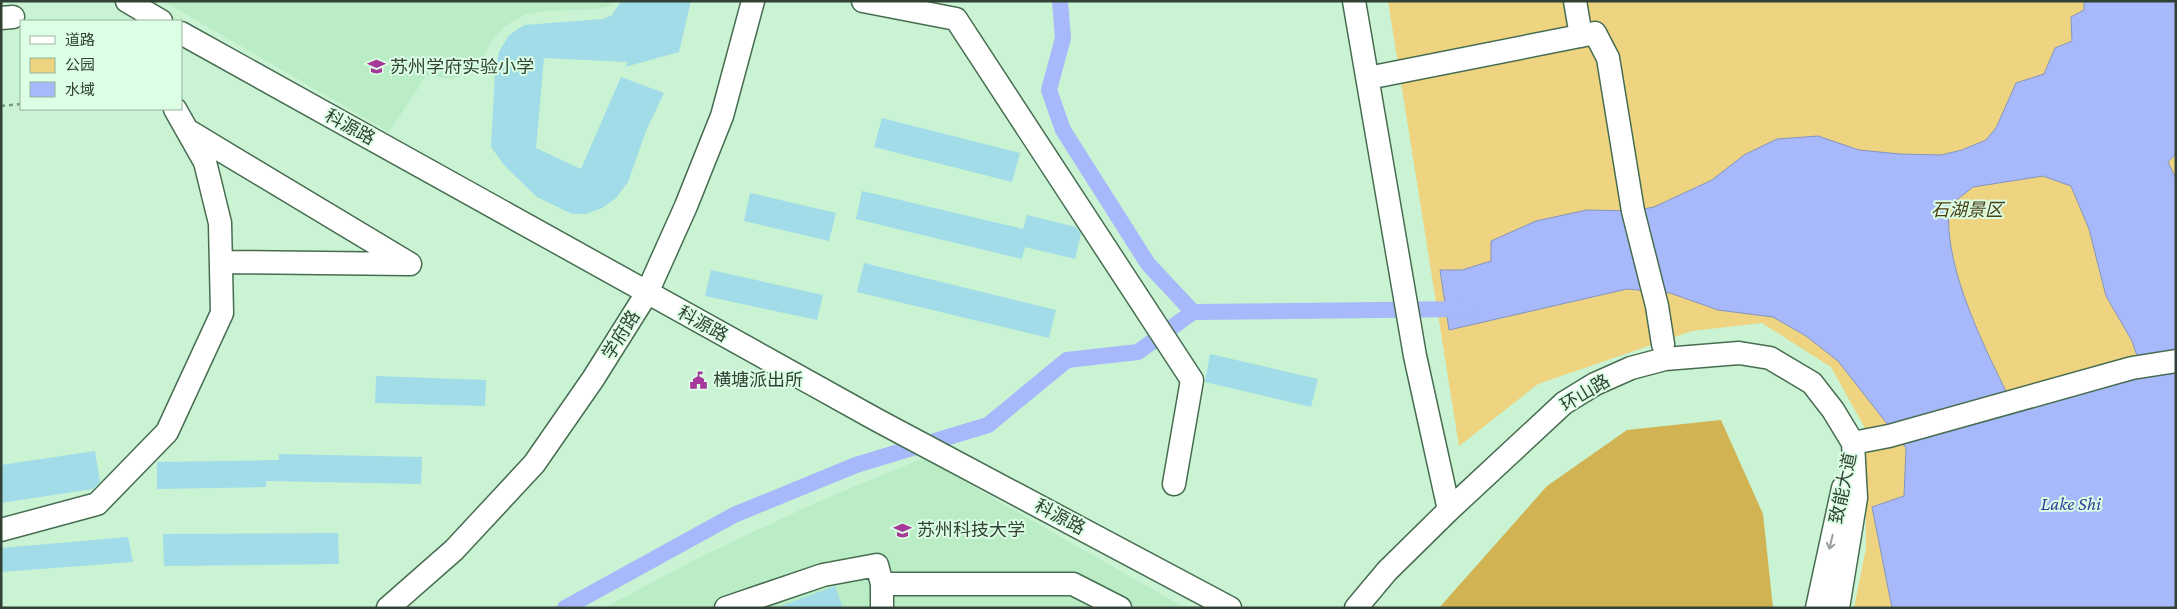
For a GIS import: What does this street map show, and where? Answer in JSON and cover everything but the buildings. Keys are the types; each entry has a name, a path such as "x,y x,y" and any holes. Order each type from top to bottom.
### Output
{"street":[{"path":"127,1 159,20"},
{"name":"学府路","path":"388,608 454,550 534,464 593,379 647,293 686,206 722,116 753,1"},
{"path":"863,1 952,10 1192,380 1174,484"},
{"path":"1354,1 1415,356 1449,510"},
{"path":"1575,1 1581,36"},
{"path":"1368,78 1595,33 1608,58 1633,211 1657,306 1663,344"},
{"name":"科源路","path":"182,34 877,420 1230,608"},
{"path":"1,530 97,504 168,432 222,313 220,223 205,162 176,110"},
{"path":"186,129 410,264 221,262"},
{"name":"环山路","path":"1356,608 1387,571 1564,402 1595,384 1630,368 1665,359 1739,353 1770,358 1812,383 1833,410 1853,443"},
{"path":"1853,443 1889,436 2132,368 2176,360"},
{"name":"致能大道","path":"1817,608 1853,443"},
{"name":"致能大道","path":"1838,608 1856,498 1853,443"},
{"path":"726,608 823,575 877,565 882,584 882,608"},
{"path":"882,584 1073,584 1120,608"}],"path":[{"path":"1,106 20,104"}],"shaded area":[{"name":"苏州学府实验小学","path":"163,1 615,1 611,6 597,9 546,11 524,15 504,27 491,41 482,60 468,74 452,79 426,76 389,132"},
{"path":"1721,420 1763,514 1773,608 1439,608 1547,486 1627,430"},
{"name":"苏州科技大学","path":"923,458 1185,608 604,608 700,557 813,504"}],"green space":[{"name":"石湖景区","path":"1388,1 2176,1 2176,608 1854,608 1866,548 1866,430 1831,367 1762,323 1692,331 1538,384 1459,446"}],"water":[{"name":"Lake Shi","path":"2084,1 2176,1 2176,154 2168,162 2176,179 2176,608 1892,608 1872,507 1904,496 1906,448 1838,361 1806,336 1773,317 1718,310 1670,293 1627,289 1449,330 1440,270 1462,270 1491,261 1491,241 1536,221 1587,210 1633,211 1654,207 1712,180 1744,155 1777,139 1818,136 1859,150 1941,155 1962,150 1986,140 1996,128 2016,83 2044,74 2055,48 2072,41 2071,17 2084,10","holes":["2043,176 2071,186 2089,229 2106,296 2132,341 2144,377 2015,410 1981,338 1960,284 1949,231 1949,206 1973,187"]}],"waterway":[{"path":"1060,1 1063,38 1049,90 1063,130 1148,264 1193,312"},
{"path":"565,608 734,515 856,465 988,425 1067,360 1138,352 1193,312 1466,309"}],"place":[{"name":"苏州学府实验小学","path":"376,67"},
{"name":"横塘派出所","path":"699,380"},
{"name":"苏州科技大学","path":"903,530"}]}
